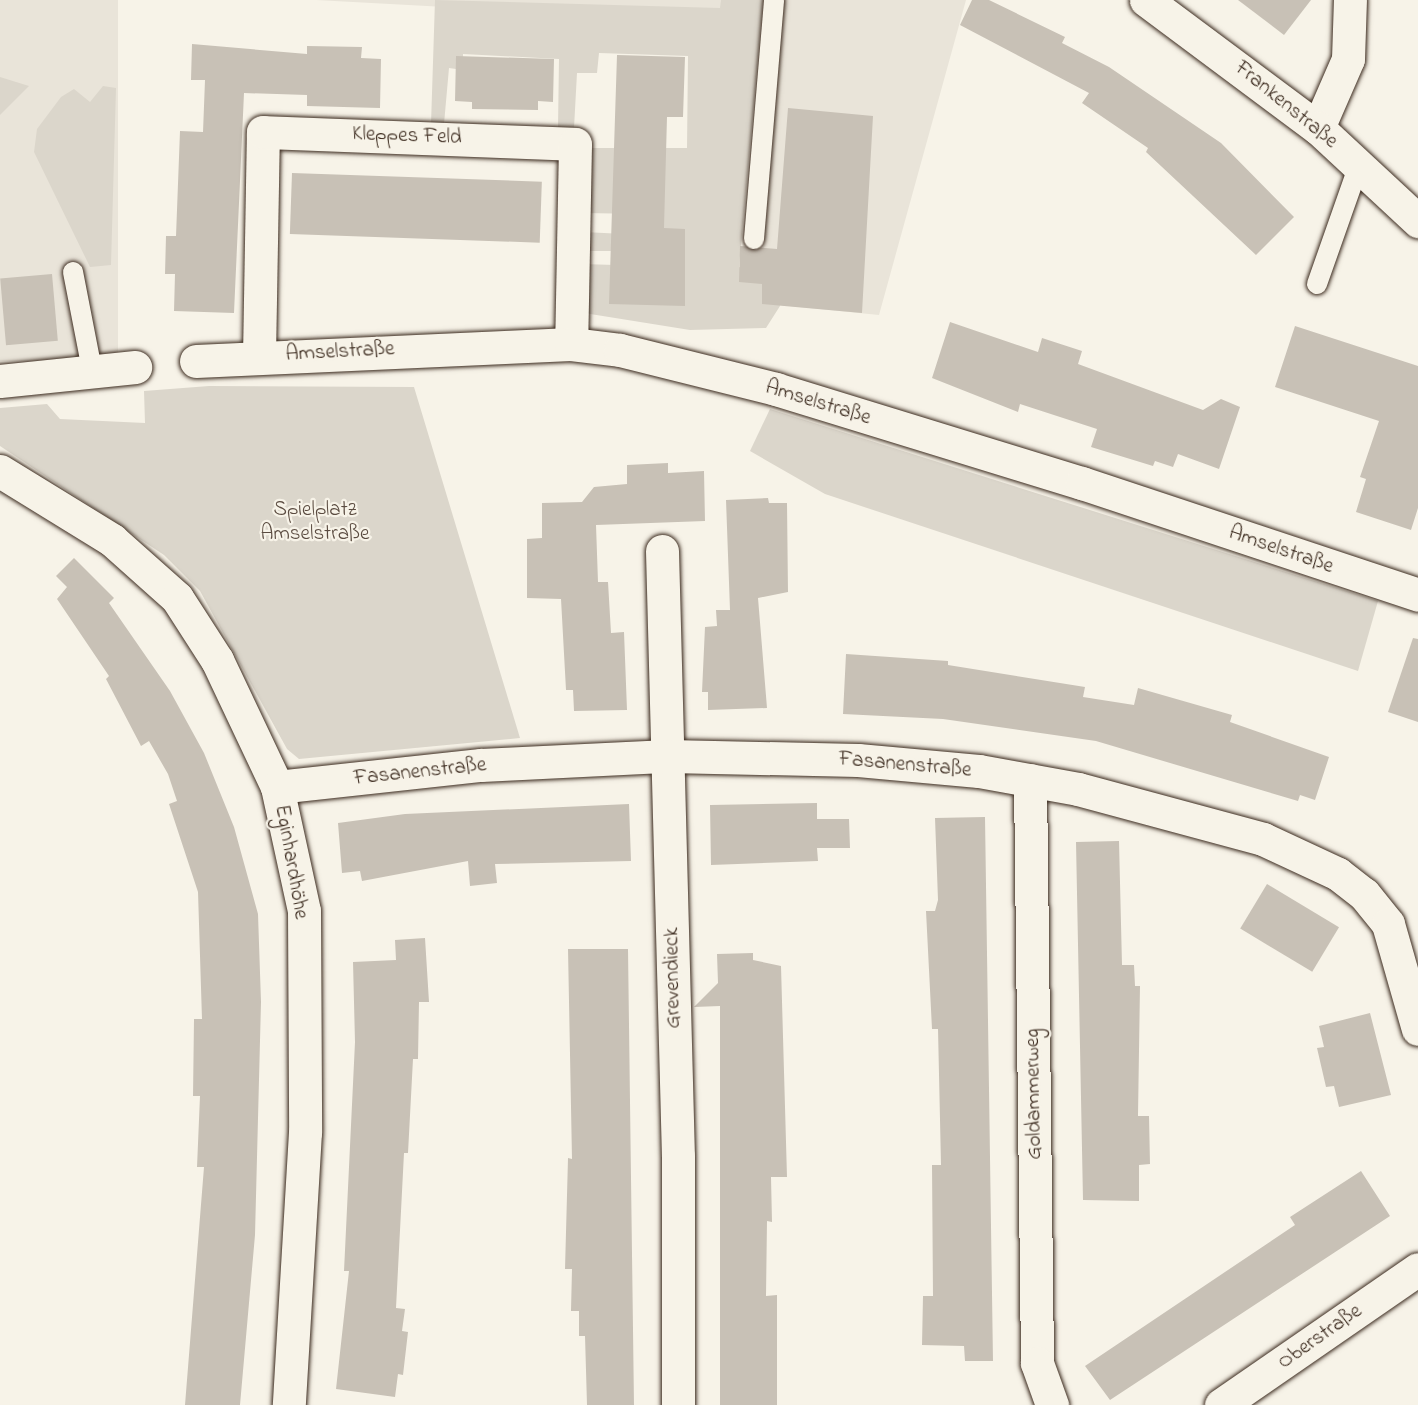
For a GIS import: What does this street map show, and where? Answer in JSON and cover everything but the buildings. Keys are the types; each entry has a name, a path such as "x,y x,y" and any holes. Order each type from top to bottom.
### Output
{"street":[{"name":"Frankenstraße","path":"1146,0 1318,128 1418,221"},
{"path":"1318,128 1348,59 1350,0"},
{"name":"Kleppes Feld","path":"259,357 263,132 575,144 571,344"},
{"name":"Amselstraße","path":"196,362 259,357 571,344 620,351 776,389 1082,483 1417,592"},
{"path":"0,381 93,375 135,367"},
{"name":"Eginhardhöhe","path":"0,471 112,540 177,598 217,660 277,787 304,911 305,1132 289,1405"},
{"name":"Grevendieck","path":"662,551 668,756 678,1405"},
{"name":"Fasanenstraße","path":"277,787 481,765 668,756 858,760 1030,780 1189,815 1263,839 1338,874 1364,894 1388,924 1418,1029"},
{"name":"Goldammerweg","path":"1030,780 1037,1363 1052,1405"},
{"name":"Oberstraße","path":"1221,1405 1418,1269"}],"lane":[{"path":"754,239 774,0"},
{"path":"1317,284 1359,165"},
{"path":"73,272 93,375"}],"shaded area":[{"path":"0,0 118,0 118,361 0,361"},
{"path":"316,0 966,0 879,315 739,301 761,24"}],"green space":[{"path":"435,0 720,8 721,0 763,0 739,267 780,282 780,306 766,328 690,330 584,313 582,264 615,265 616,251 585,251 584,232 624,234 641,214 584,213 586,148 687,148 688,56 599,53 597,73 577,73 574,128 558,127 559,59 463,54 463,70 449,68 444,124 431,124"},
{"path":"0,77 29,86 0,115"},
{"path":"103,86 116,88 111,265 90,267 34,152 37,129 61,97 74,89 90,102"},
{"name":"Spielplatz Amselstraße","path":"209,386 414,387 520,738 299,759 287,749 200,591 164,555 0,446 0,408 47,404 60,419 145,423 144,391"},
{"path":"770,409 1378,601 1358,671 825,494 750,451"}]}
